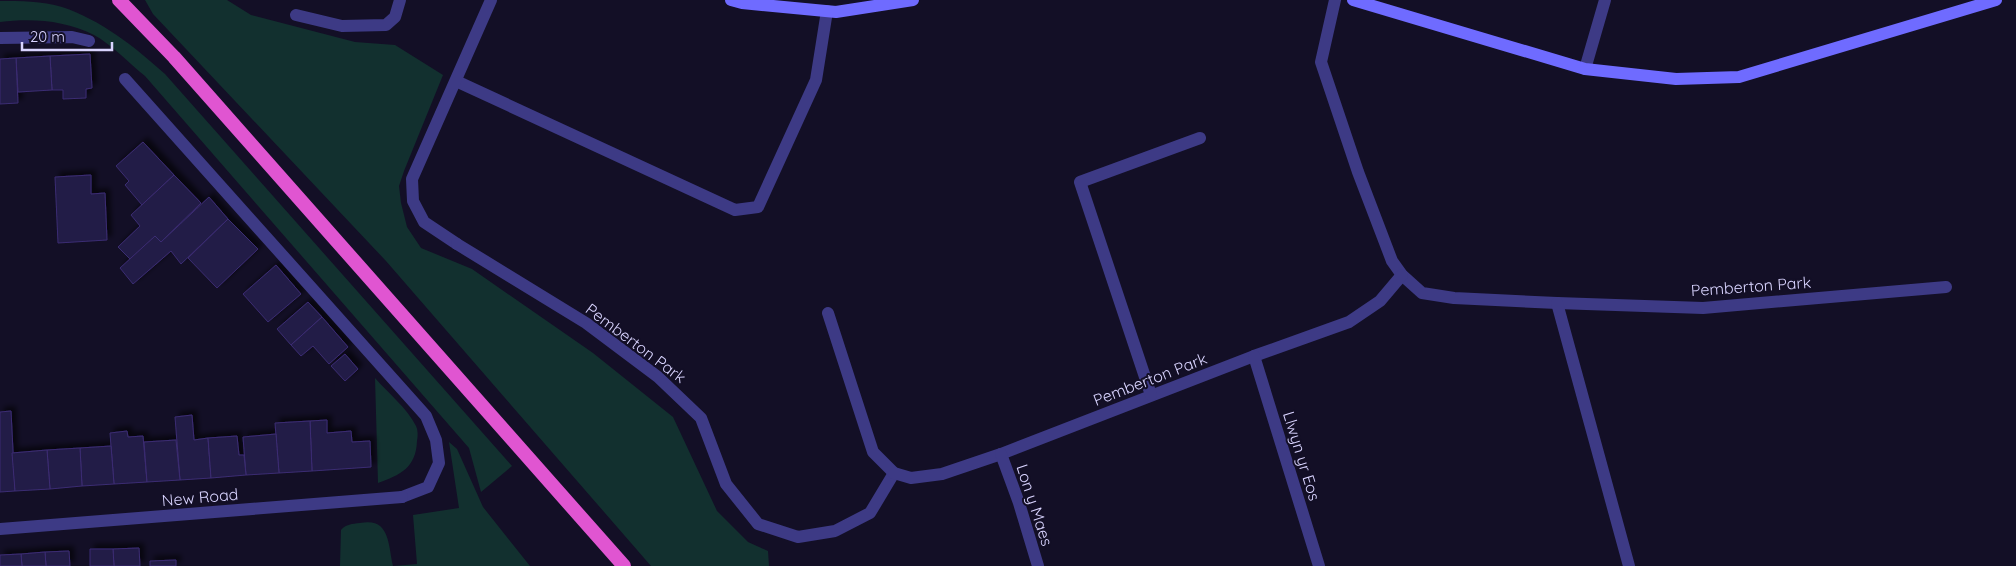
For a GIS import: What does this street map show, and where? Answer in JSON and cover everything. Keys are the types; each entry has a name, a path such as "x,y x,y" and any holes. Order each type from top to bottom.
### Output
{"highway":[{"path":"119,0 174,56 624,566"}],"main road":[{"path":"731,0 742,3 836,12 913,0"},
{"path":"1353,0 1585,68 1676,79 1739,77 1996,0"}],"street":[{"path":"296,15 342,26 386,26 395,17 400,0"},
{"name":"Pemberton Park","path":"491,0 412,179 413,201 424,222 586,323 658,376 701,418 726,484 758,524 798,537 835,531 870,513 894,473 911,478 942,474 1001,454 1254,356 1349,322 1380,301 1402,275"},
{"name":"Pemberton Park","path":"1335,0 1321,62 1358,172 1392,261 1402,275 1422,293 1454,298 1703,308 1946,287"},
{"path":"1585,68 1605,0"},
{"path":"456,81 735,210 758,207 816,80 828,11"},
{"path":"0,38 72,37 90,41"},
{"name":"New Road","path":"0,530 402,497 428,487 439,463 436,440 426,416 126,79"},
{"path":"1152,395 1080,182 1200,138"},
{"path":"1557,303 1629,566"},
{"path":"828,313 873,452 894,473"},
{"name":"Llwyn yr Eos","path":"1254,356 1319,566"},
{"name":"Lon y Maes","path":"1001,454 1019,502 1038,566"}],"green space":[{"path":"145,0 227,0 251,15 355,42 395,45 443,75 399,186 407,227 421,248 472,269 593,353 673,417 717,511 748,542 768,551 769,566 651,566 386,261 153,14"},
{"path":"0,1 23,1 62,7 90,19 117,35 165,74 512,466 481,492 469,448 145,76 107,43 83,30 48,21 0,22"},
{"path":"375,378 408,413 418,433 414,458 410,464 400,473 378,483"},
{"path":"449,442 457,449 483,507 530,566 393,566 417,564 413,515 459,508"},
{"path":"370,522 377,524 386,534 393,566 340,566 341,530 352,524"}],"building":[{"path":"90,54 92,88 86,89 86,98 63,99 63,90 52,90 50,56"},
{"path":"50,56 52,90 18,92 16,58"},
{"path":"16,58 18,103 0,104 0,59"},
{"path":"143,142 174,175 142,205 125,185 129,181 116,166"},
{"path":"91,175 91,194 105,193 107,240 58,243 55,177"},
{"path":"174,175 201,203 161,242 155,236 131,260 118,247 140,226 131,215"},
{"path":"209,197 228,219 181,264 171,251 133,284 120,268 155,236 161,242"},
{"path":"228,219 258,249 217,288 188,258"},
{"path":"276,265 301,294 268,322 243,294"},
{"path":"308,302 322,317 291,345 277,329"},
{"path":"322,317 348,347 329,364 313,346 301,356 291,345"},
{"path":"345,354 358,369 345,381 331,366"},
{"path":"11,411 15,491 0,492 0,412"},
{"path":"192,415 194,440 208,438 211,478 180,480 175,417"},
{"path":"327,420 327,433 351,431 352,442 370,441 371,467 312,471 310,421"},
{"path":"310,421 312,471 279,473 275,423"},
{"path":"127,431 128,437 143,436 147,482 114,484 110,433"},
{"path":"276,434 279,473 246,475 243,437"},
{"path":"237,436 239,455 244,455 246,475 211,478 208,438"},
{"path":"176,440 180,480 147,482 144,442"},
{"path":"111,446 114,484 82,486 80,448"},
{"path":"80,448 82,486 50,489 47,450"},
{"path":"47,450 50,489 15,491 12,453"},
{"path":"139,548 140,566 114,566 113,549"},
{"path":"90,549 113,549 114,566 90,566"},
{"path":"69,551 70,566 46,566 45,552"},
{"path":"45,552 46,566 22,566 21,554"},
{"path":"21,554 22,566 0,566 0,555"},
{"path":"176,560 176,566 150,566 150,561"}]}
